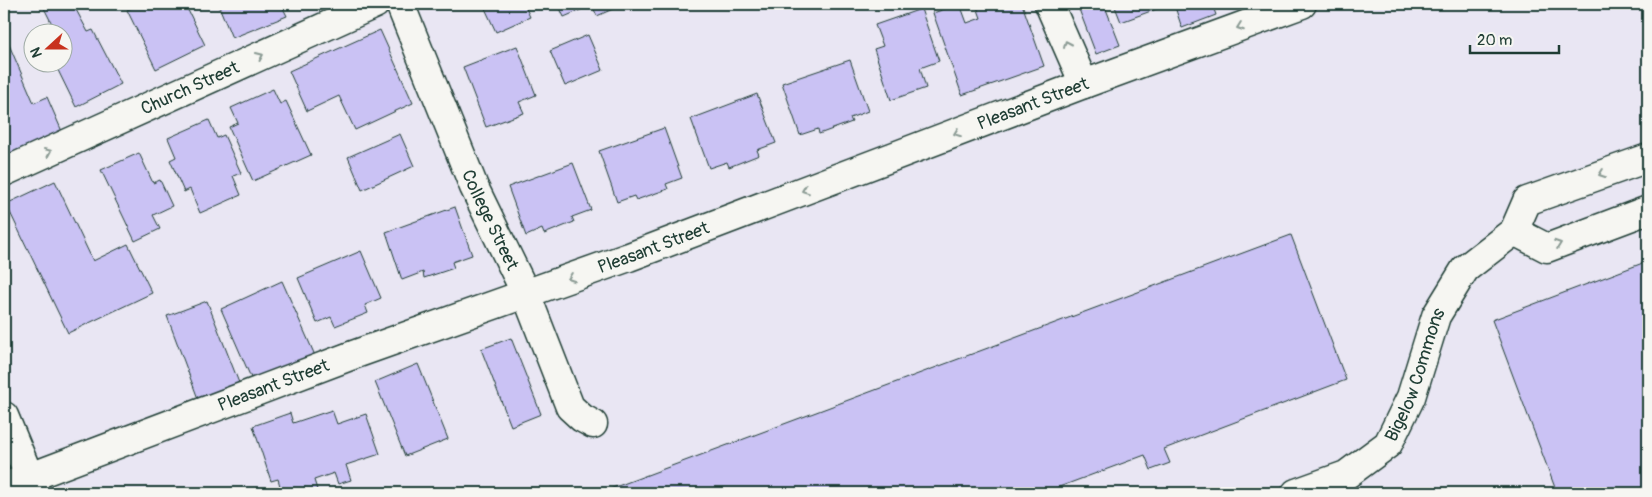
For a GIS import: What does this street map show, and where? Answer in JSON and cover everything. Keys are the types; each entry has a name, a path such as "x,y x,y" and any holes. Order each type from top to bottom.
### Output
{"street":[{"name":"Church Street","path":"4,172 375,4"},
{"name":"College Street","path":"400,4 474,187 526,294 570,407 582,418 593,424"},
{"path":"1049,4 1084,84"},
{"name":"Pleasant Street","path":"4,487 33,485 353,355 629,257 1084,84 1302,4"},
{"name":"Bigelow Commons","path":"1296,493 1346,474 1388,444 1411,396 1436,316 1465,269 1514,231 1527,201 1648,158"},
{"path":"1514,231 1547,248 1648,210"},
{"path":"4,416 33,485"}],"building":[{"path":"42,4 73,4 88,32 93,30 121,84 76,107 59,72 72,72 72,22 51,22"},
{"path":"140,4 185,4 205,45 156,69 127,10"},
{"path":"218,4 281,4 287,16 232,38"},
{"path":"483,4 524,4 530,17 496,32"},
{"path":"558,4 624,4 597,16 592,5 564,17"},
{"path":"960,4 967,23 981,18 976,4 1022,4 1044,66 962,95 933,13"},
{"path":"1077,4 1104,4 1120,45 1096,54"},
{"path":"1114,4 1170,4 1121,22"},
{"path":"1174,4 1212,4 1216,15 1182,28"},
{"path":"921,9 939,61 920,68 926,88 891,100 874,49 883,46 875,25"},
{"path":"380,30 413,103 355,130 339,96 307,111 289,71"},
{"path":"4,33 34,103 47,97 64,136 4,162"},
{"path":"588,35 603,70 565,86 550,51"},
{"path":"517,46 536,95 519,102 524,113 486,127 463,67"},
{"path":"850,60 868,111 850,118 852,122 819,134 818,129 800,135 782,83"},
{"path":"273,89 280,104 286,101 311,155 253,181 229,127 238,123 231,108"},
{"path":"757,94 776,143 757,150 759,155 729,167 727,162 709,168 691,119"},
{"path":"209,120 217,138 224,135 241,173 233,176 241,195 200,213 190,189 184,192 170,160 176,157 168,138"},
{"path":"664,128 682,178 666,184 668,189 636,200 634,196 617,202 599,151"},
{"path":"400,134 414,166 362,190 348,157"},
{"path":"139,153 153,183 160,180 172,206 153,215 160,229 135,241 101,170"},
{"path":"573,163 591,210 572,217 574,222 544,234 542,229 526,236 508,187"},
{"path":"55,181 93,261 128,244 152,293 68,333 6,204"},
{"path":"455,207 472,255 452,262 454,268 424,278 423,272 402,280 386,232"},
{"path":"1291,235 1346,380 1164,449 1170,463 1151,470 1145,455 1043,493 599,493"},
{"path":"361,251 381,298 365,305 368,313 335,326 331,317 317,323 298,278"},
{"path":"1648,261 1648,493 1557,493 1492,320"},
{"path":"282,281 317,360 255,387 221,309"},
{"path":"207,301 241,388 200,404 167,316"},
{"path":"511,338 541,414 511,426 481,349"},
{"path":"418,364 448,439 405,456 375,382"},
{"path":"332,410 337,424 366,414 380,454 346,465 351,480 338,484 334,473 314,480 318,493 282,493 278,479 271,481 253,426 290,413 293,423"}]}
